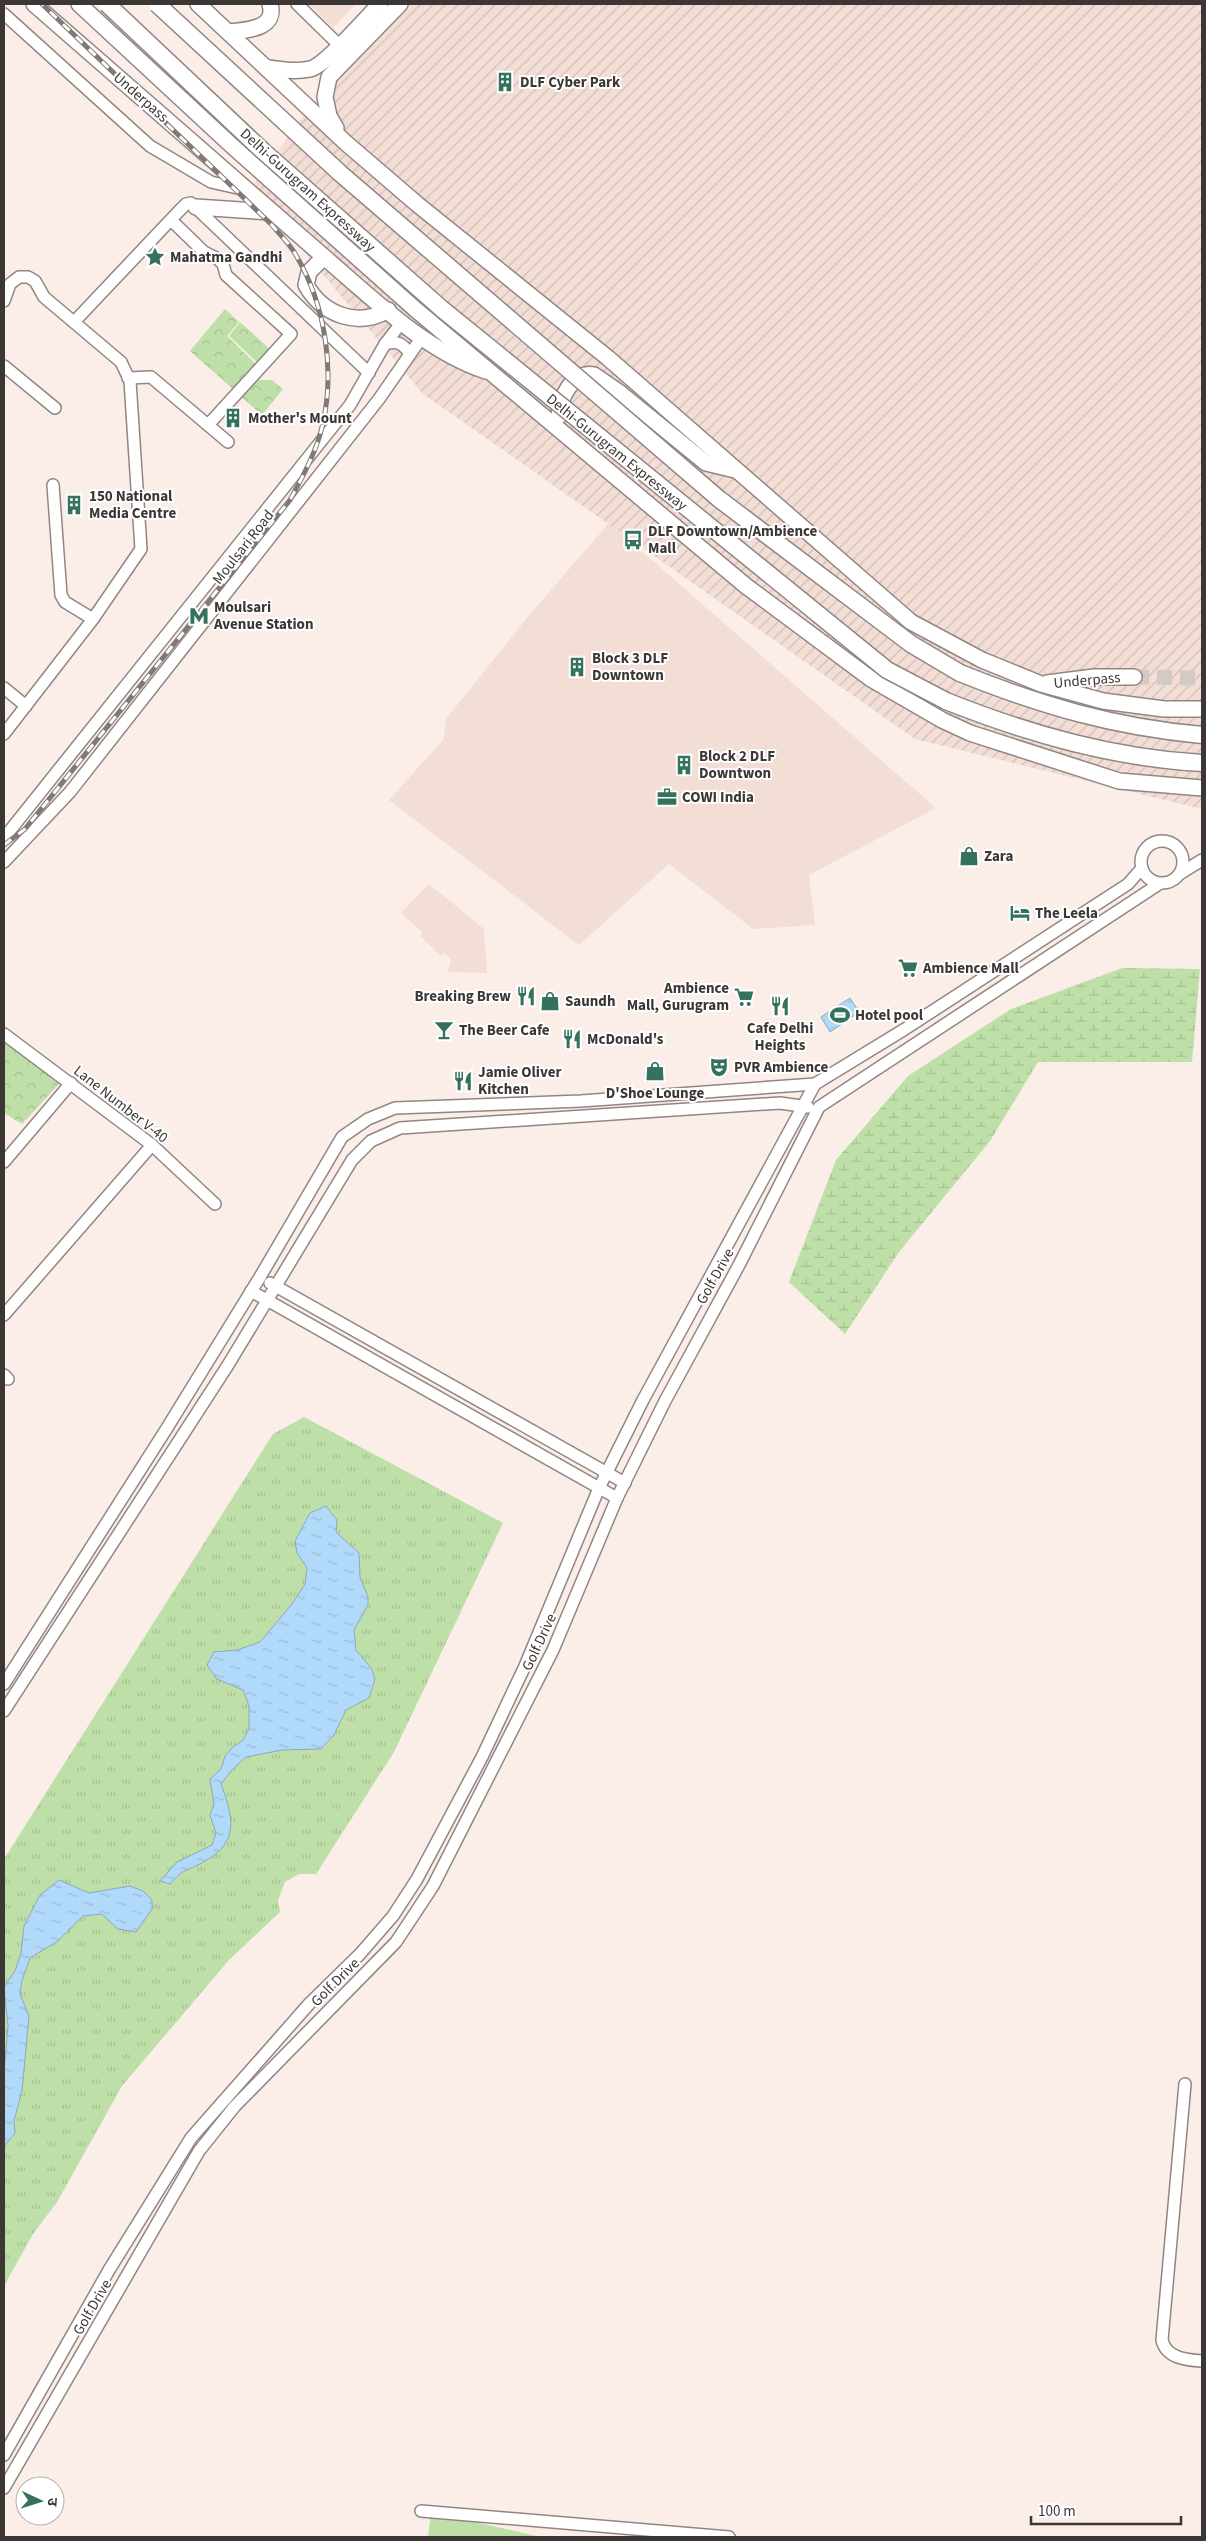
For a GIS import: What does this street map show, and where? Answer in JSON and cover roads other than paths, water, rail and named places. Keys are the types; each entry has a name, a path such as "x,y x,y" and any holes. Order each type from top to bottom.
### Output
{"highway":[{"name":"Delhi-Gurugram Expressway","path":"107,4 263,151 442,309 887,670 946,701 1054,739 1115,753 1202,763"},
{"name":"Delhi-Gurugram Expressway","path":"157,4 340,174 719,499 911,644 960,673 1017,696 1077,714 1155,730 1202,735"}],"main road":[{"name":"Underpass","path":"34,4 271,212 402,322 462,363 494,374"},
{"path":"79,4 231,145 415,309 746,586 871,679 942,720 970,733 1119,781 1202,788"},
{"path":"198,4 346,143 417,204 608,358 911,622 982,660 1041,684 1103,701 1164,709 1202,709"},
{"path":"228,32 261,27 269,21 272,13 270,4"},
{"path":"268,68 287,71 312,69 340,45 380,4"},
{"path":"346,143 329,116 325,96 329,77 400,4"},
{"path":"196,207 271,212"},
{"path":"324,256 309,272 306,285 322,305 332,312 360,318 379,315 388,310"},
{"path":"568,436 559,415 563,396 583,376 594,375 620,393 706,463 739,471"},
{"name":"Underpass","path":"1041,684 1094,677 1134,677"}],"street":[{"path":"298,4 340,45"},
{"path":"4,14 150,146 211,182 248,190"},
{"path":"74,322 186,204 191,203 308,317 369,373"},
{"path":"171,220 204,252 218,258 223,264 226,275 290,334 208,425"},
{"path":"4,301 10,284 19,277 28,278 35,282 44,298 121,362 128,378 141,549 93,620 4,734"},
{"name":"Moulsari Road","path":"4,838 350,405 386,344 402,322"},
{"name":"Moulsari Road","path":"4,862 70,792 380,399 422,337"},
{"path":"386,344 399,343 410,354"},
{"path":"4,366 55,408"},
{"path":"128,378 151,377 228,442"},
{"path":"53,486 61,595 65,602 93,620"},
{"path":"4,688 26,706"},
{"path":"1181,873 1182,855 1175,845 1163,841 1151,844 1146,849 1141,861 1142,868 1151,881 1159,884 1172,882 1181,873 1202,860"},
{"path":"4,1684 167,1428 251,1292 342,1137 368,1119 389,1109 581,1101 815,1084 904,1029 1128,884 1142,868"},
{"name":"Golf Drive","path":"4,2488 199,2151 235,2106 322,2015 396,1942 433,1886 553,1650 624,1483 691,1352 743,1257 819,1107 1159,884"},
{"name":"Lane Number V-40","path":"4,1034 152,1146 215,1204"},
{"path":"4,1162 70,1083"},
{"name":"Golf Drive","path":"4,2455 109,2270 191,2138 309,2004 380,1932 393,1916 417,1879 482,1758 517,1682 607,1473 674,1340 815,1084"},
{"path":"4,1711 267,1301 352,1160 370,1141 389,1131 400,1128 780,1103 803,1107 819,1107"},
{"path":"4,1315 152,1146"},
{"path":"260,1277 624,1483"},
{"path":"251,1292 617,1498"},
{"path":"674,1340 691,1352"},
{"path":"167,1428 181,1437"},
{"path":"24,1653 38,1660"},
{"path":"309,2004 322,2015"},
{"path":"1185,2084 1162,2340 1167,2352 1174,2356 1202,2361"},
{"path":"421,2511 729,2537"}],"water":[{"name":"Hotel pool","path":"850,998 859,1012 830,1032 821,1017"},
{"path":"326,1506 337,1520 336,1532 359,1553 360,1577 368,1597 368,1605 354,1630 356,1650 372,1669 375,1679 369,1698 346,1710 334,1735 321,1749 282,1750 246,1757 221,1784 228,1807 231,1827 229,1837 224,1845 216,1854 183,1872 170,1884 160,1881 177,1862 212,1845 216,1833 210,1815 214,1805 210,1779 221,1769 225,1756 243,1740 249,1729 249,1706 243,1690 217,1679 207,1665 214,1652 237,1650 260,1642 292,1604 305,1584 307,1568 297,1553 295,1541 310,1513"},
{"path":"59,1880 89,1893 130,1886 143,1891 152,1900 152,1909 136,1932 118,1929 102,1914 83,1916 58,1941 30,1958 22,1980 20,1994 29,2016 22,2091 14,2121 15,2133 5,2145 4,2153 4,2073 8,2026 4,1987 15,1971 21,1953 24,1926 40,1895"}],"tunnel":[{"path":"1134,677 1202,678"}],"railway":[{"path":"4,845 25,829 290,500 317,443 323,423 328,381 325,338 321,316 307,276 292,248 271,224 42,4"}],"place":[{"name":"DLF Cyber Park","path":"505,82"},
{"name":"Mahatma Gandhi","path":"155,257"},
{"name":"Mother's Mount","path":"233,418"},
{"name":"150 National Media Centre","path":"74,505"},
{"name":"DLF Downtown/Ambience Mall","path":"633,540"},
{"name":"Moulsari Avenue Station","path":"199,616"},
{"name":"Block 3 DLF Downtown","path":"577,667"},
{"name":"Block 2 DLF Downtwon","path":"684,765"},
{"name":"COWI India","path":"667,797"},
{"name":"Zara","path":"969,856"},
{"name":"The Leela","path":"1020,913"},
{"name":"Ambience Mall","path":"908,968"},
{"name":"Breaking Brew","path":"526,996"},
{"name":"Ambience Mall, Gurugram","path":"744,997"},
{"name":"Saundh","path":"550,1001"},
{"name":"Cafe Delhi Heights","path":"780,1006"},
{"name":"Hotel pool","path":"840,1015"},
{"name":"The Beer Cafe","path":"444,1030"},
{"name":"McDonald's","path":"572,1039"},
{"name":"PVR Ambience","path":"719,1067"},
{"name":"D'Shoe Lounge","path":"655,1071"},
{"name":"Jamie Oliver Kitchen","path":"463,1081"}]}
